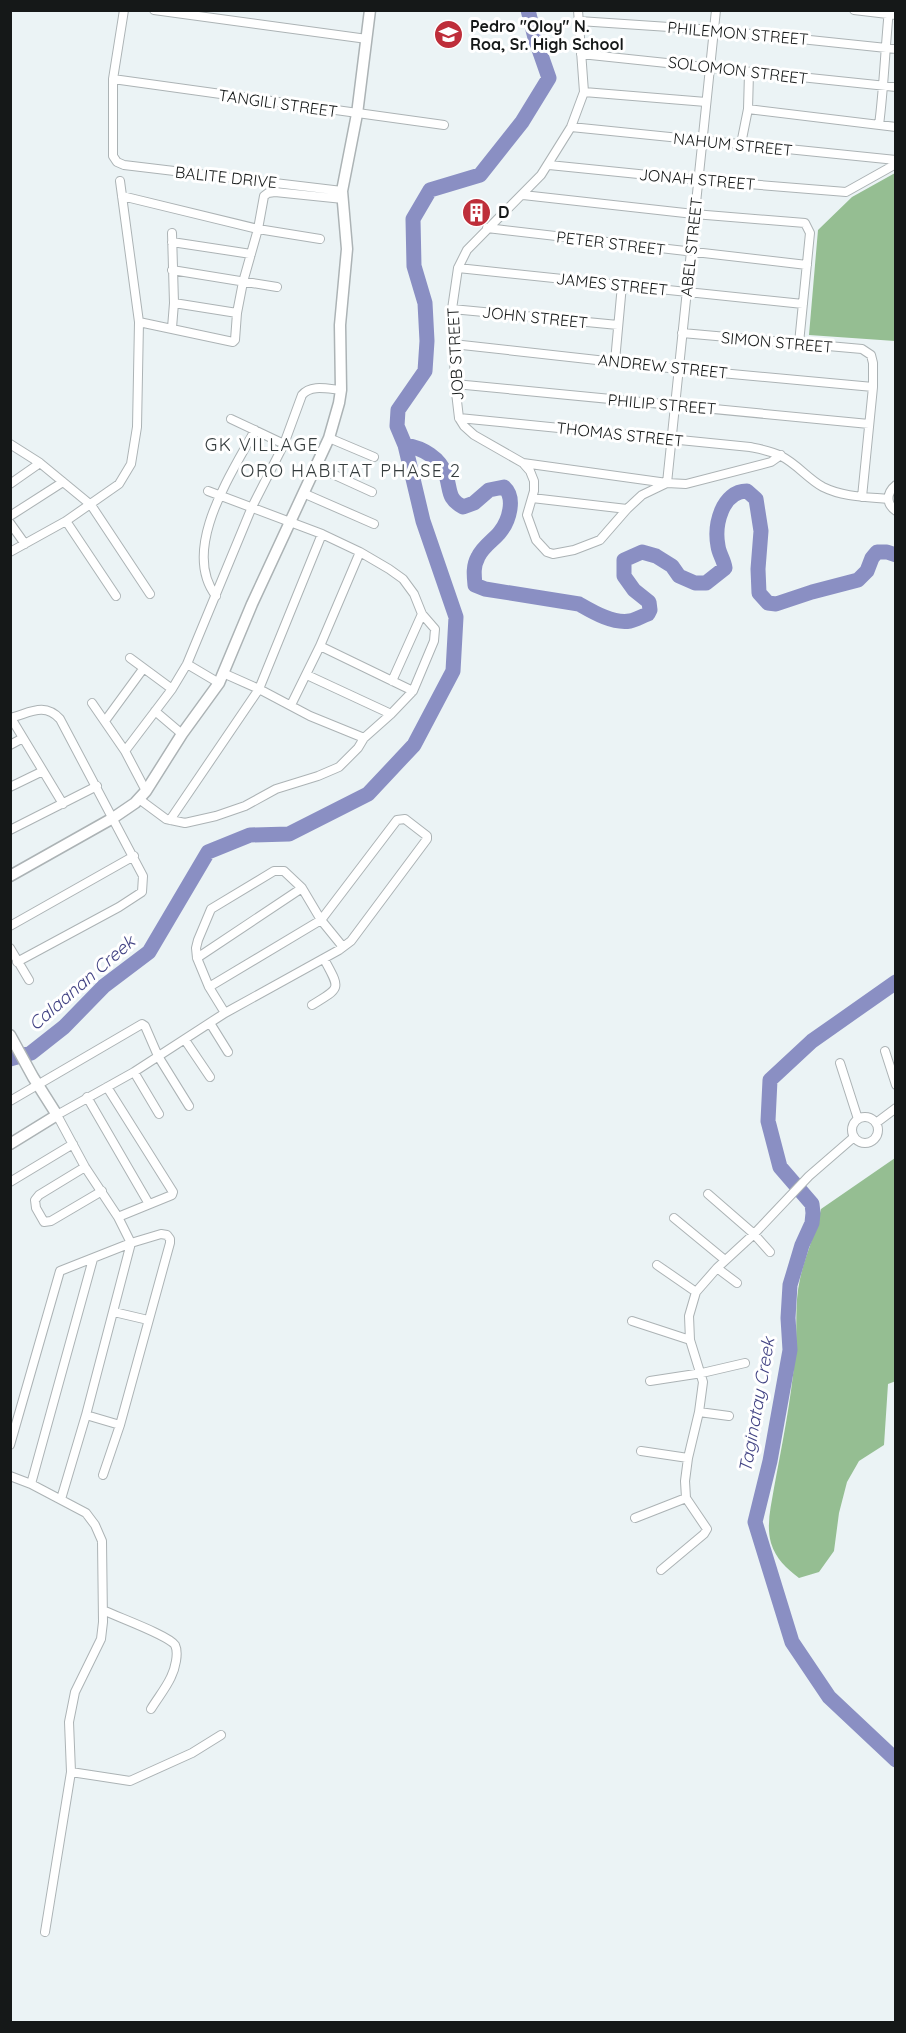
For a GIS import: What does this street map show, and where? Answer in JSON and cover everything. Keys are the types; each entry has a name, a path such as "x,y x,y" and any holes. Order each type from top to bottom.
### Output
{"street":[{"path":"113,79 124,10"},
{"path":"154,10 367,39"},
{"path":"10,876 113,819 142,795 221,678 329,438 341,390 340,325 346,249 343,195 357,114 370,10"},
{"name":"JOB STREET","path":"523,463 474,435 459,418 455,384 452,309 458,268 467,250 523,195 549,165 571,127 584,92 578,10"},
{"name":"ABEL STREET","path":"667,483 716,10"},
{"path":"854,10 891,13 885,47 884,86 879,124"},
{"name":"PHILEMON STREET","path":"579,21 714,30 896,49"},
{"name":"SOLOMON STREET","path":"581,54 896,87"},
{"path":"741,144 748,109 750,73"},
{"name":"TANGILI STREET","path":"113,79 444,125"},
{"name":"BALITE DRIVE","path":"113,79 113,156 117,162 124,165 343,195"},
{"path":"584,92 706,102"},
{"path":"748,109 896,127"},
{"name":"NAHUM STREET","path":"571,127 896,162"},
{"name":"JONAH STREET","path":"549,165 846,192 896,162"},
{"path":"10,552 91,505 119,484 130,464 137,427 139,322 120,181"},
{"path":"139,322 233,342 243,282 258,229 264,196 268,193 343,195"},
{"path":"122,195 258,229 320,239"},
{"path":"523,195 694,214 805,223 810,233 799,343"},
{"name":"PETER STREET","path":"487,228 807,265"},
{"path":"172,328 174,303 172,237 251,254"},
{"name":"JAMES STREET","path":"458,268 803,304"},
{"path":"172,270 277,287"},
{"path":"615,361 622,285"},
{"path":"174,303 237,313"},
{"name":"JOHN STREET","path":"452,309 618,325"},
{"name":"SIMON STREET","path":"682,333 862,349 871,355 873,387"},
{"name":"ANDREW STREET","path":"453,344 678,369 873,387"},
{"name":"PHILIP STREET","path":"455,384 869,424"},
{"path":"862,496 873,387"},
{"path":"125,751 172,689 187,664 252,507 284,444 302,395 306,390 312,388 341,390"},
{"name":"THOMAS STREET","path":"459,418 750,447 781,455"},
{"path":"231,419 284,444"},
{"path":"216,596 209,587 205,575 204,542 220,496 255,430"},
{"path":"329,438 374,457"},
{"path":"11,445 39,463 91,505 150,594"},
{"path":"746,467 750,447"},
{"path":"523,463 686,484 771,462 781,455 823,487 847,496 888,499"},
{"path":"10,484 39,463"},
{"path":"523,463 530,471 534,481 534,491 526,515 536,540 542,548 553,554 574,550 600,540 642,495 667,483"},
{"path":"315,466 372,492"},
{"path":"10,516 63,482"},
{"path":"896,485 891,489 888,499 891,508 896,512"},
{"path":"92,703 125,751 142,795 156,813 185,824 245,806 276,789 339,767 358,748 364,738 413,691 434,642 435,628 422,614 414,594 403,579 360,552 322,534 208,490"},
{"path":"303,493 374,524"},
{"path":"532,498 627,509"},
{"path":"66,521 116,596"},
{"path":"10,523 25,544"},
{"path":"170,820 259,689 322,534"},
{"path":"291,705 320,646 360,552"},
{"path":"392,681 422,614"},
{"path":"320,646 413,691"},
{"path":"130,658 172,689"},
{"path":"187,664 221,678 259,689 310,716 364,738"},
{"path":"105,721 143,669"},
{"path":"306,675 391,714"},
{"path":"17,962 119,907 142,892 143,876 60,719 53,712 37,710 11,718 63,804"},
{"path":"155,711 182,734"},
{"path":"10,745 23,738"},
{"path":"10,787 43,771"},
{"path":"10,830 97,786"},
{"path":"10,1144 87,1097 134,1072 225,1013 343,947 351,941 427,839 426,834 405,819 397,820 321,920 209,987"},
{"path":"10,926 134,856"},
{"path":"225,1013 209,987 197,958 198,940 211,909 274,871 284,871 302,888 321,920 343,947"},
{"path":"197,958 302,888"},
{"path":"10,948 29,980"},
{"path":"312,1005 333,993 336,987 324,959"},
{"path":"210,1023 228,1052"},
{"path":"10,1101 35,1081 138,1024 142,1024 158,1056 189,1106"},
{"path":"10,1035 85,1167 118,1217 131,1243 86,1415 61,1499"},
{"path":"185,1040 210,1077"},
{"path":"885,1051 896,1085"},
{"path":"840,1063 858,1119"},
{"path":"134,1072 159,1114"},
{"path":"107,1087 173,1190 172,1196 118,1217"},
{"path":"87,1097 149,1204"},
{"path":"876,1123 896,1108"},
{"path":"865,1117 876,1123 878,1130 873,1141 860,1143 854,1137 852,1130 858,1119 865,1117"},
{"path":"661,1570 707,1529 686,1498 685,1481 704,1382 690,1340 689,1316 696,1292 809,1176 854,1137"},
{"path":"10,1182 73,1144"},
{"path":"85,1167 39,1195 35,1200 36,1208 44,1222 51,1221 102,1191"},
{"path":"708,1194 754,1234 770,1252"},
{"path":"674,1218 725,1260"},
{"path":"10,1445 59,1273 63,1269 131,1243 161,1234 166,1235 170,1239 120,1425 103,1475"},
{"path":"31,1484 93,1259"},
{"path":"657,1265 696,1292"},
{"path":"717,1268 737,1283"},
{"path":"114,1312 148,1320"},
{"path":"632,1321 690,1340"},
{"path":"650,1381 702,1373 745,1363"},
{"path":"699,1412 729,1416"},
{"path":"86,1415 120,1425"},
{"path":"641,1451 688,1458"},
{"path":"10,1476 31,1484 86,1513 102,1541 101,1640 75,1692 69,1722 71,1772 45,1932"},
{"path":"635,1518 686,1498"},
{"path":"103,1610 169,1640 175,1645 177,1651 171,1678 151,1709"},
{"path":"71,1772 130,1781 192,1753 221,1735"}],"green space":[{"path":"895,173 895,341 809,335 818,230 852,197"},
{"path":"895,1158 896,1381 888,1384 884,1445 859,1461 847,1482 839,1513 834,1551 819,1572 799,1578 776,1554 771,1543 769,1522 793,1373 800,1279 821,1209"}],"waterway":[{"name":"Calaanan Creek","path":"10,1059 31,1053 64,1027 104,986 149,952 208,852 250,835 289,834 368,794 414,745 453,671 456,617 423,521 405,445 397,426 398,410 425,371 427,341 425,303 414,266 413,219 430,190 480,175 522,122 549,78 528,10"},
{"name":"Taginatay Creek","path":"405,445 424,451 440,464 446,475 450,494 463,507 474,503 489,490 504,487 508,492 510,510 506,522 478,557 474,574 475,585 485,589 579,604 603,617 617,621 632,620 648,614 650,610 649,602 634,590 624,576 624,560 642,552 656,556 672,566 679,576 695,583 706,583 725,568 718,546 717,529 726,503 738,493 747,491 756,499 761,531 759,593 768,603 776,604 858,580 867,571 877,552 896,555"},
{"name":"Taginatay Creek","path":"896,982 812,1041 770,1080 768,1121 780,1167 812,1204 813,1213 812,1223 802,1245 790,1285 788,1318 790,1350 770,1461 755,1522 792,1642 829,1697 896,1760"}],"place":[{"name":"Pedro \"Oloy\" N. Roa, Sr. High School","path":"449,35"},
{"name":"D","path":"477,212"}],"district":[{"name":"GK VILLAGE","path":"262,445"},
{"name":"ORO HABITAT PHASE 2","path":"351,471"}]}
